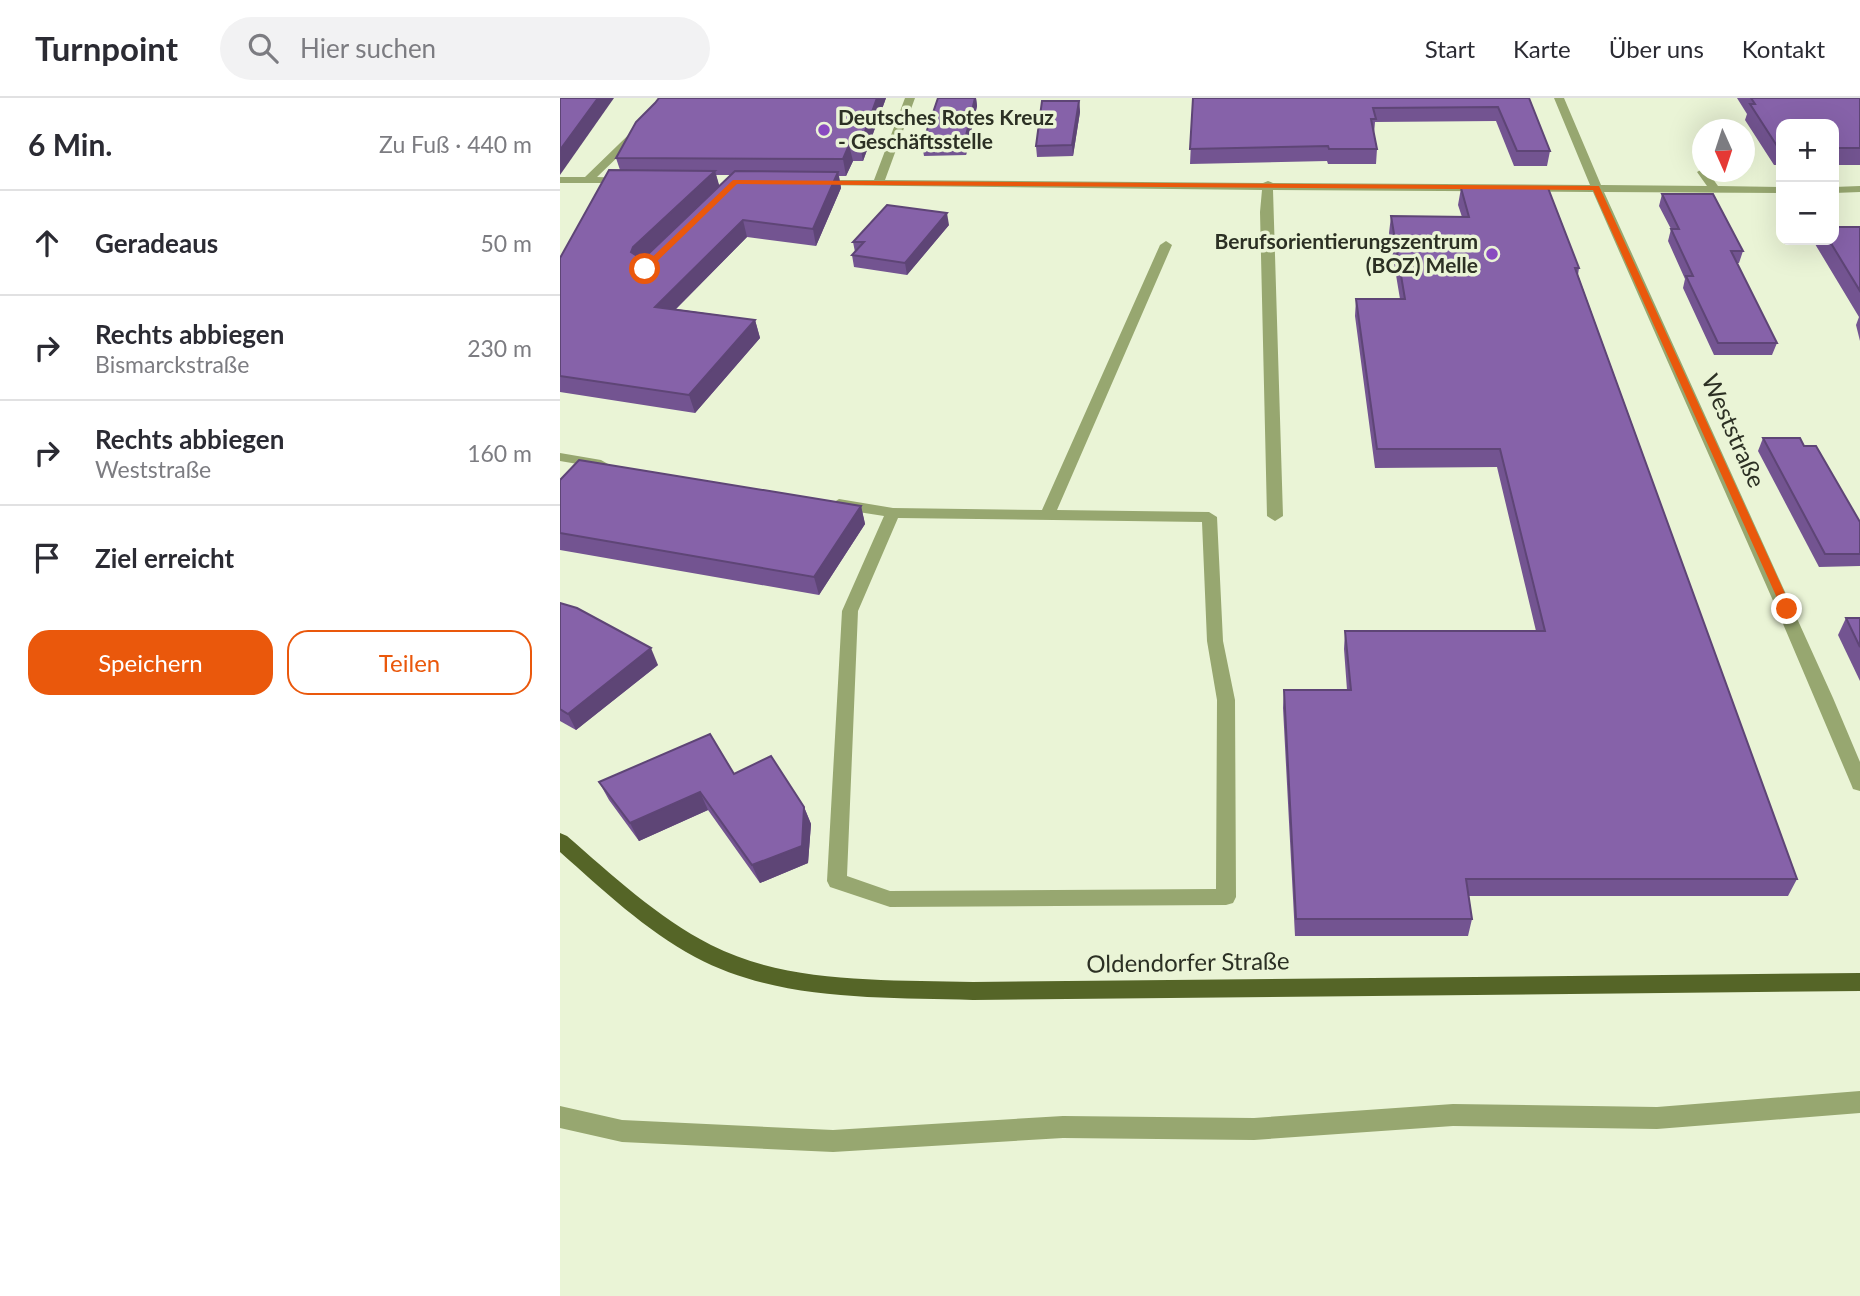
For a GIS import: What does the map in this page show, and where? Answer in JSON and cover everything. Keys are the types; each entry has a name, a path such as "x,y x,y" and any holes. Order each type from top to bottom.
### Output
{"main road":[{"name":"Oldendorfer Straße","path":"560,841 663,924 705,952 758,971 826,985 973,991 1860,982"}],"street":[{"path":"588,180 646,124 667,98"},
{"path":"878,184 910,98"},
{"name":"Weststraße","path":"1559,98 1596,188 1801,640 1860,784"},
{"path":"560,180 641,181"},
{"path":"1709,182 1714,190"},
{"path":"800,183 1268,184 1776,190"},
{"path":"1268,184 1266,212 1275,516"},
{"path":"1839,190 1860,190"},
{"path":"1048,514 1166,245"},
{"path":"560,457 613,466"},
{"path":"827,502 893,513 1209,517 1215,641 1226,700 1227,897 890,899 837,881 850,611 893,513"},
{"path":"560,1117 622,1131 833,1141 1063,1127 1254,1129 1453,1115 1657,1118 1860,1102"}],"building":[{"path":"560,98 598,98 560,150"},
{"path":"659,98 877,98 860,145 849,145 843,159 616,158 636,122"},
{"path":"938,98 975,98 964,144 922,145"},
{"path":"1193,98 1529,98 1550,151 1517,151 1498,107 1373,108 1376,119 1371,119 1377,149 1329,149 1328,146 1190,149"},
{"path":"1751,98 1860,98 1860,148 1839,148 1839,119 1776,119 1776,144 1750,104 1755,104"},
{"path":"1042,101 1079,101 1072,145 1036,146"},
{"path":"609,170 715,171 633,247 631,252 640,258 645,257 735,171 838,172 813,229 743,220 655,307 755,320 689,395 560,376 560,258"},
{"path":"1461,188 1548,188 1797,879 1466,879 1472,919 1296,919 1284,690 1351,690 1345,631 1545,631 1500,449 1377,449 1356,299 1405,299 1391,216 1469,217"},
{"path":"1662,194 1713,194 1743,251 1731,251 1777,343 1718,343 1686,276 1693,276 1671,229 1679,229"},
{"path":"887,205 947,213 905,263 852,255 864,242 853,242"},
{"path":"1839,227 1860,227 1860,291 1832,245 1839,245"},
{"path":"1763,438 1800,438 1804,446 1816,446 1860,522 1860,554 1825,554"},
{"path":"579,460 861,506 814,577 560,533 560,480"},
{"path":"560,603 577,608 651,648 568,714 560,709"},
{"path":"1846,618 1860,618 1860,647"},
{"path":"710,734 734,774 771,756 804,807 802,846 752,865 700,792 630,823 599,782"}],"place":[{"name":"Deutsches Rotes Kreuz - Geschäftsstelle","path":"824,130"},
{"name":"Berufsorientierungszentrum (BOZ) Melle","path":"1492,254"}],"route":[{"path":"645,269 736,181 1596,188 1787,609"}]}
